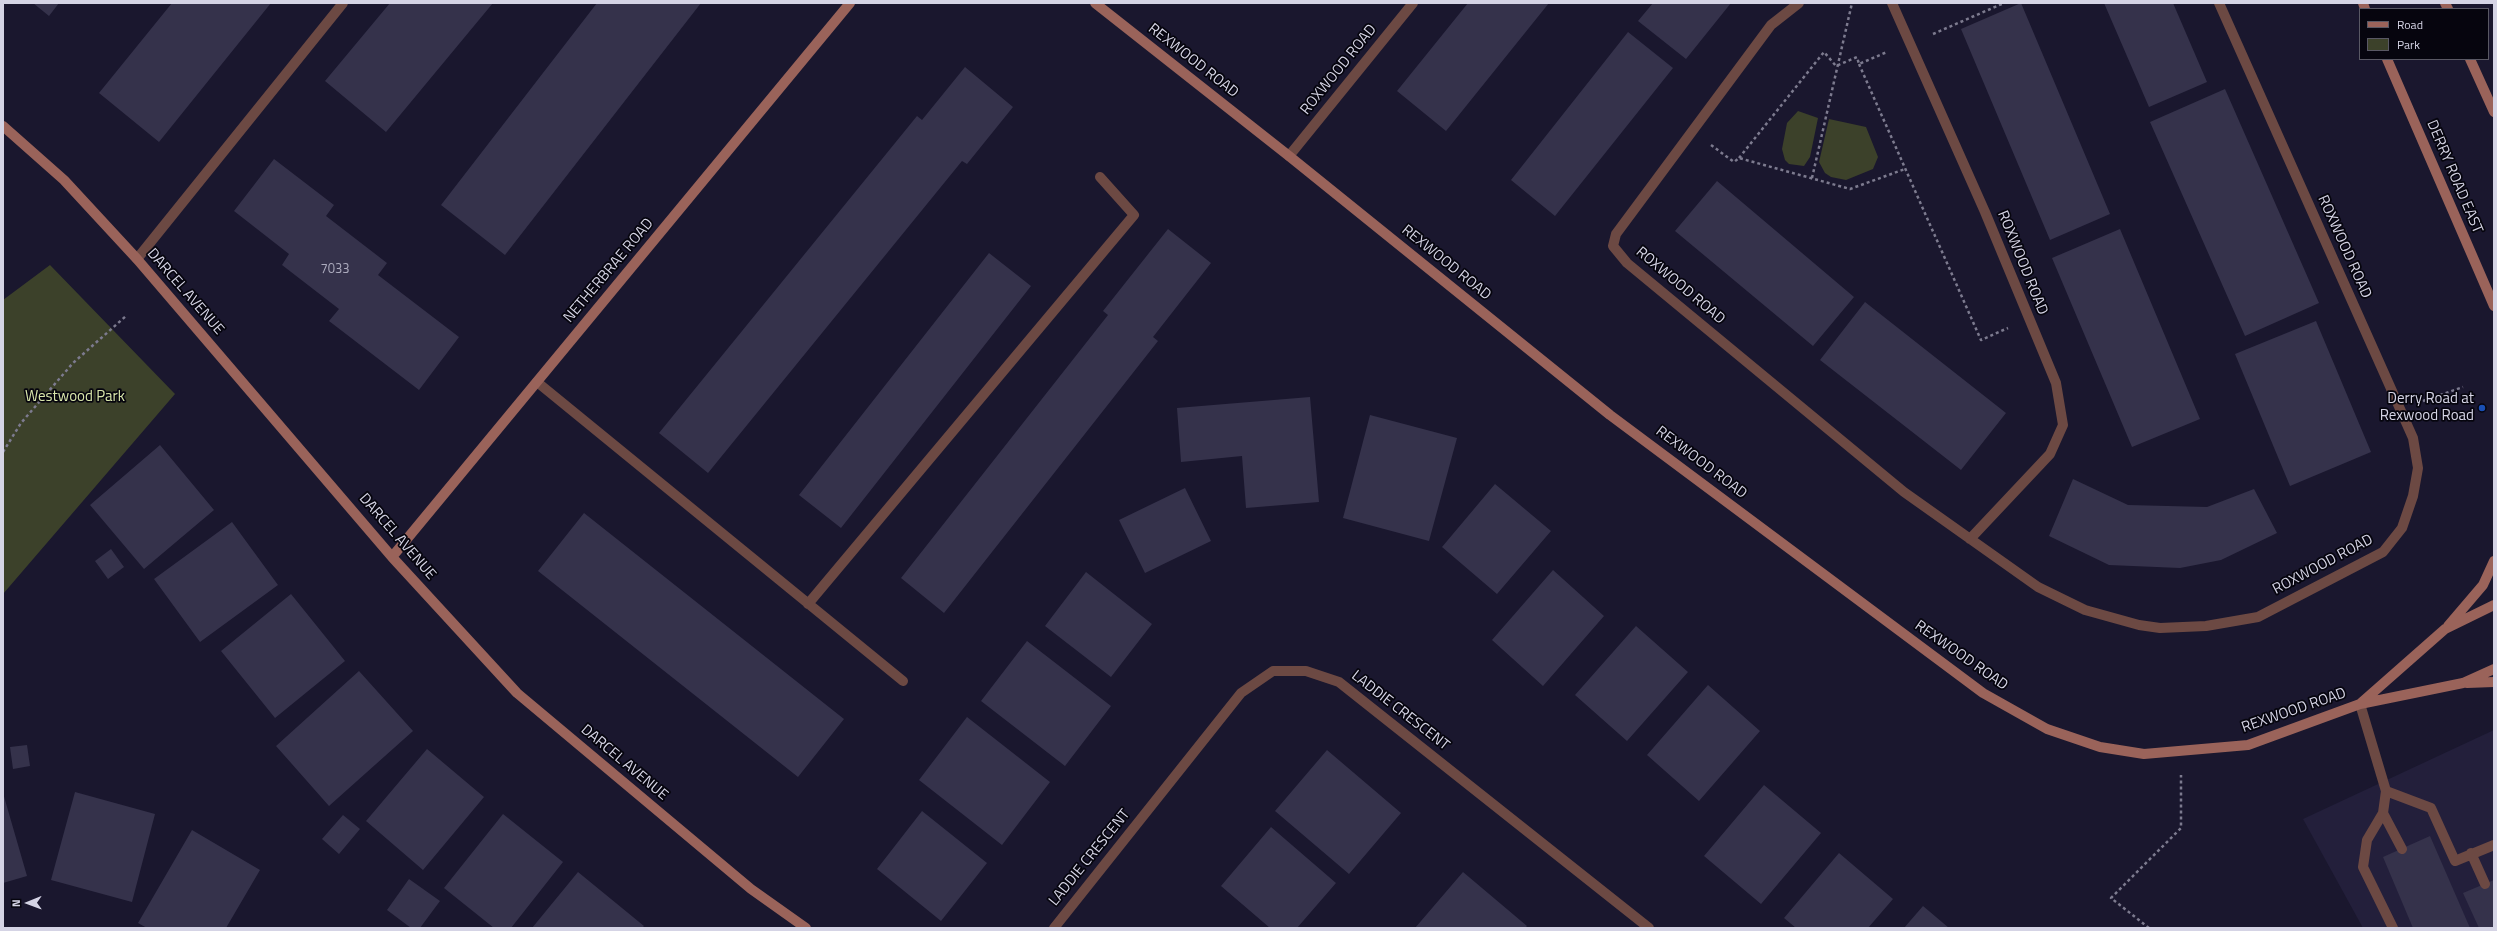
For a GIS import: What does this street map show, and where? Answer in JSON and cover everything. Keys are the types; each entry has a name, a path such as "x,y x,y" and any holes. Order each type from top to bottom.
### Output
{"street":[{"path":"137,259 343,3"},
{"name":"NETHERBRAE ROAD","path":"392,557 850,3"},
{"name":"REXWOOD ROAD","path":"1095,3 1289,156 1610,415 1983,693 2047,729 2100,746 2144,754 2248,745 2360,704 2464,683 2494,669"},
{"name":"ROXWOOD ROAD","path":"1289,156 1413,3"},
{"name":"ROXWOOD ROAD","path":"1799,3 1771,26 1616,234 1613,246 1627,263 1892,482 2038,587 2084,610 2138,625 2160,628 2206,626 2258,618 2383,552 2402,528 2413,496 2418,468 2413,438 2219,3"},
{"name":"ROXWOOD ROAD","path":"1892,3 1985,212 2056,383 2062,425 2050,454 1970,539"},
{"name":"DERRY ROAD EAST","path":"2387,60 2494,306"},
{"path":"2470,60 2494,112"},
{"name":"DARCEL AVENUE","path":"3,126 64,180 137,259 392,557 517,693 751,889 806,928"},
{"path":"808,604 1134,215 1100,177"},
{"path":"537,382 903,682"},
{"path":"2445,629 2483,585 2494,561"},
{"name":"REXWOOD ROAD","path":"2360,704 2445,629 2494,606"},
{"name":"LADDIE CRESCENT","path":"1054,928 1241,693 1273,671 1306,671 1339,682 1649,928"},
{"path":"2464,683 2494,682"},
{"path":"2360,704 2386,791 2383,813 2367,840 2363,867 2393,928"},
{"path":"2386,791 2431,808 2455,861 2471,853 2494,845"},
{"path":"2383,813 2402,849"},
{"path":"2471,853 2485,884"}],"path":[{"path":"1812,178 1836,66 1852,3"},
{"path":"1859,64 1910,44 2004,3"},
{"path":"1693,131 1734,162 1739,158 1824,52 1836,66"},
{"path":"1836,66 1857,57 1981,340 2029,318"},
{"path":"1739,158 1850,189 1905,169"},
{"path":"3,452 21,423 73,363 126,316"},
{"path":"2418,403 2463,387"},
{"path":"2149,928 2111,898 2181,828 2181,752"}],"shaded area":[{"path":"2494,730 2494,928 2363,928 2303,819"}],"green space":[{"path":"1798,111 1818,118 1810,157 1804,166 1789,164 1785,160 1782,149 1787,123"},
{"path":"1829,119 1866,127 1878,157 1873,169 1846,180 1831,177 1825,173 1819,162"},
{"name":"Westwood Park","path":"50,265 175,394 3,594 3,300"}],"building":[{"path":"33,3 59,3 49,16"},
{"path":"172,3 271,3 159,142 99,93"},
{"path":"390,3 493,3 386,132 325,81"},
{"path":"597,3 701,3 505,255 441,205"},
{"path":"1468,3 1549,3 1446,131 1397,91"},
{"path":"1653,3 1731,3 1686,59 1638,21"},
{"path":"2021,3 2110,214 2050,240 1961,29"},
{"path":"2104,3 2173,3 2207,82 2149,107"},
{"path":"1628,32 1673,68 1555,216 1511,180"},
{"path":"965,67 1013,107 967,164 962,161 708,473 659,433 917,116 922,120"},
{"path":"2225,89 2319,303 2245,336 2150,122"},
{"path":"274,159 334,205 326,216 387,263 378,275 459,337 419,390 329,321 339,309 282,265 289,254 234,211"},
{"path":"1717,181 1854,297 1813,346 1675,231"},
{"path":"1168,229 1211,263 1153,337 1158,341 944,613 901,578 1108,315 1103,311"},
{"path":"2120,229 2200,419 2132,447 2052,258"},
{"path":"989,253 1031,286 841,528 799,495"},
{"path":"1865,302 2006,413 1961,470 1820,360"},
{"path":"2316,321 2371,452 2290,486 2235,354"},
{"path":"1310,397 1319,502 1246,508 1242,456 1181,462 1177,408"},
{"path":"1370,415 1457,438 1429,541 1343,518"},
{"path":"160,445 214,510 144,569 90,505"},
{"path":"2073,479 2128,505 2207,507 2254,489 2277,533 2221,560 2180,568 2109,565 2049,536"},
{"path":"1495,484 1551,531 1497,594 1442,547"},
{"path":"1185,488 1211,541 1145,573 1119,520"},
{"path":"584,513 844,719 798,777 538,571"},
{"path":"232,522 278,585 200,642 154,579"},
{"path":"111,549 124,567 108,579 95,561"},
{"path":"1553,570 1604,616 1543,686 1492,640"},
{"path":"1086,572 1152,624 1111,677 1045,626"},
{"path":"291,594 345,661 275,718 221,651"},
{"path":"1636,626 1688,672 1627,741 1575,695"},
{"path":"1027,641 1111,706 1065,766 981,701"},
{"path":"359,671 413,731 329,806 276,746"},
{"path":"1708,685 1760,731 1699,801 1647,755"},
{"path":"967,717 1050,782 1002,845 919,780"},
{"path":"27,745 30,766 13,769 10,747"},
{"path":"427,749 484,797 423,870 366,821"},
{"path":"1327,750 1401,813 1349,874 1275,811"},
{"path":"1764,785 1821,833 1761,904 1704,856"},
{"path":"75,792 155,814 132,902 51,880"},
{"path":"3,793 27,876 3,883"},
{"path":"922,811 987,863 941,921 877,869"},
{"path":"503,814 563,862 511,928 494,928 444,888"},
{"path":"343,815 360,829 339,854 322,839"},
{"path":"1271,827 1336,883 1297,928 1270,928 1221,886"},
{"path":"192,830 260,870 226,928 147,928 138,923"},
{"path":"2430,836 2470,928 2413,928 2383,857"},
{"path":"1839,853 1893,899 1868,928 1796,928 1784,918"},
{"path":"578,872 644,926 642,928 532,928"},
{"path":"1463,872 1527,926 1525,928 1415,928"},
{"path":"409,879 440,901 420,928 411,928 387,910"},
{"path":"2494,880 2494,928 2479,928 2463,893"},
{"path":"1923,906 1949,928 1904,928"}],"place":[{"name":"Derry Road at Rexwood Road","path":"2482,408"}]}
